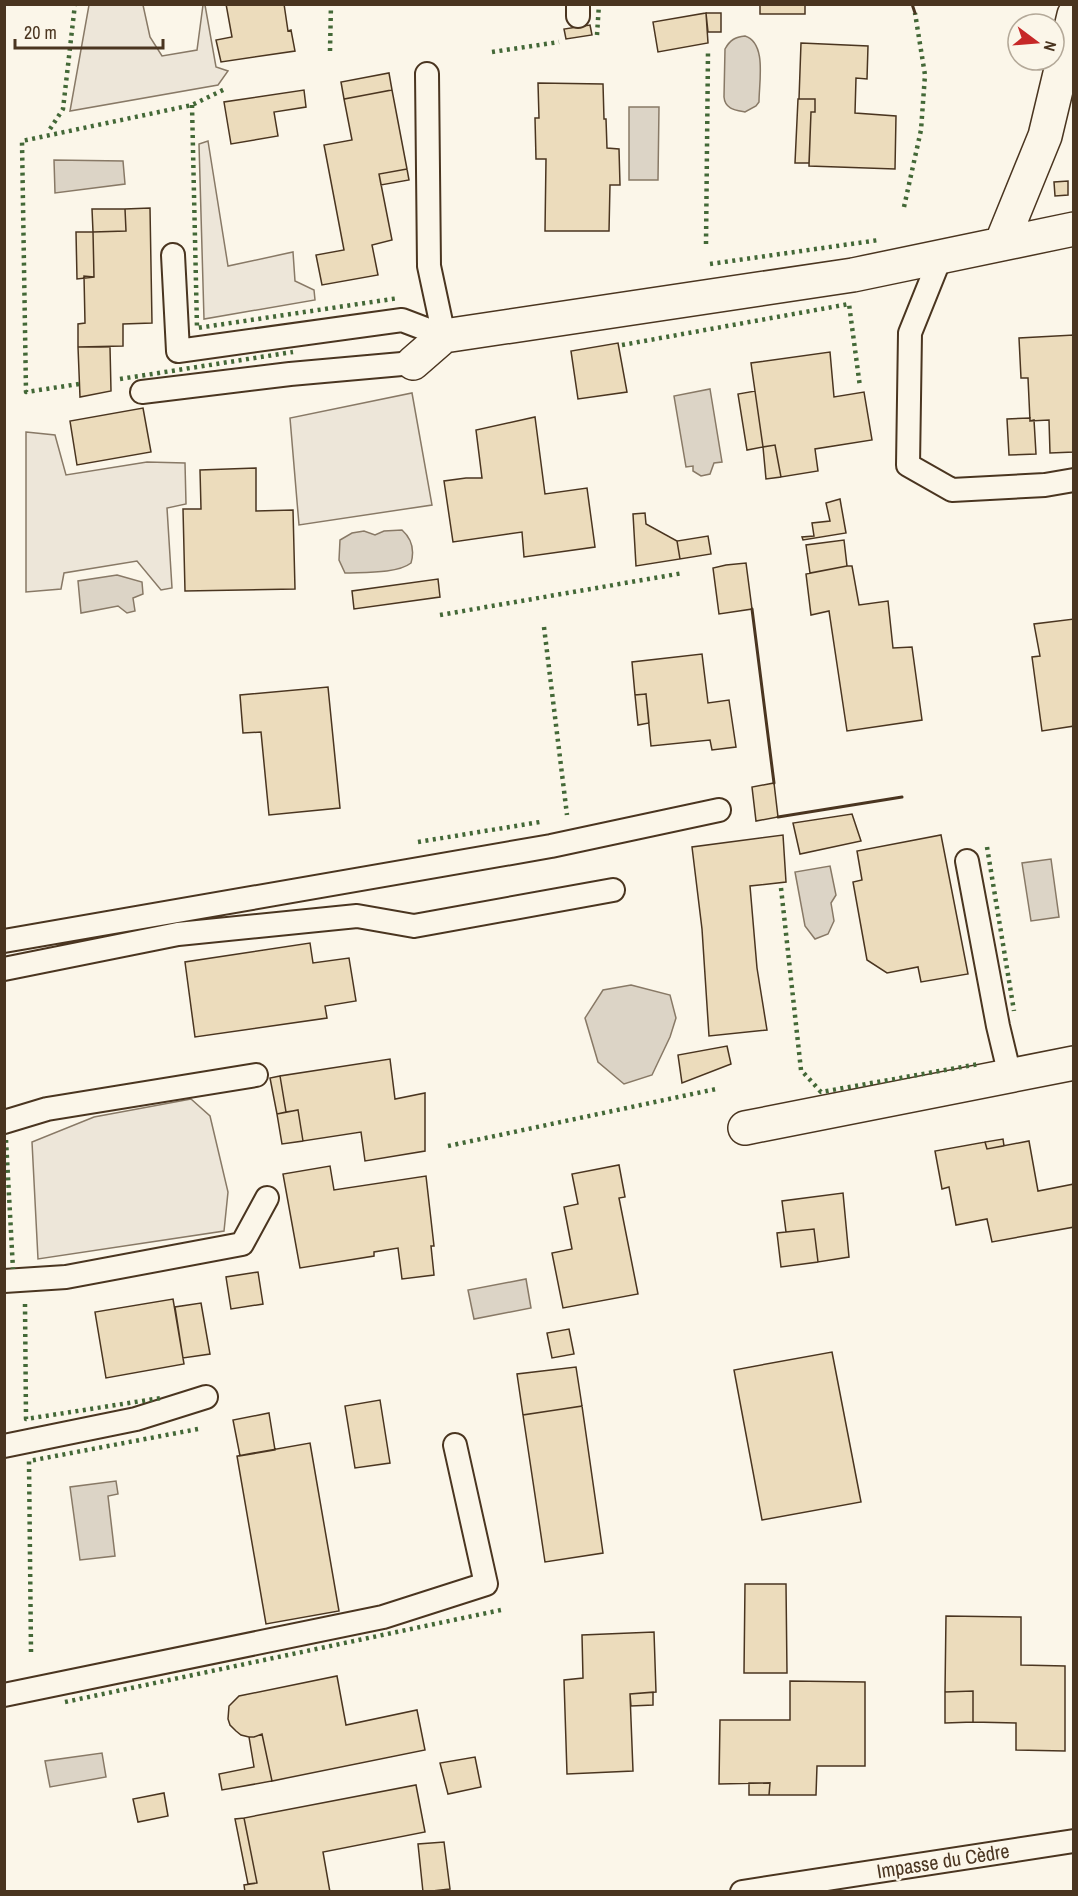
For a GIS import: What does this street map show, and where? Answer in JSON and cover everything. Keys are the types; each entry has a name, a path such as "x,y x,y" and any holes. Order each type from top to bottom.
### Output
{"street":[{"path":"1001,244 1045,136 1074,15 1062,4"},
{"path":"413,363 444,336 853,275 1074,229"},
{"path":"745,1128 1074,1063"}],"lane":[{"path":"427,74 429,266 444,336"},
{"path":"173,255 178,351 402,320 444,336"},
{"path":"941,256 910,333 908,465 952,490 1045,485 1074,480"},
{"path":"142,392 290,374 413,363"},
{"path":"4,941 550,846 719,810"},
{"path":"966,861 1010,1076"},
{"path":"4,969 178,934 357,916 414,926 613,891"},
{"path":"4,1122 47,1109 256,1075"},
{"path":"4,1281 66,1277 242,1244 267,1198"},
{"path":"4,1446 136,1419 206,1396"},
{"path":"4,1695 383,1617 486,1584 455,1445"},
{"name":"Impasse du Cèdre","path":"741,1892 1074,1842"}],"shaded area":[{"path":"89,5 143,5 150,37 162,56 197,50 203,5 205,5 216,67 228,71 218,85 70,111"},
{"path":"745,36 756,46 760,74 759,102 745,112 728,106 724,97 725,49 733,40"},
{"path":"629,107 659,107 658,180 629,180"},
{"path":"208,141 228,266 293,252 295,281 314,290 315,300 204,319 199,144"},
{"path":"54,160 123,161 125,184 55,193"},
{"path":"710,389 722,462 714,463 710,474 701,476 693,471 693,466 686,467 674,396"},
{"path":"412,393 432,505 299,525 290,418"},
{"path":"26,432 55,435 66,475 147,462 185,463 186,504 167,508 172,588 161,590 137,561 64,573 61,589 26,592"},
{"path":"402,530 412,545 411,563 389,571 345,573 339,560 340,540 352,533 364,531 375,535 384,531"},
{"path":"117,575 142,582 143,594 133,598 135,611 127,613 118,606 81,613 78,581"},
{"path":"1051,859 1059,917 1031,921 1022,863"},
{"path":"830,866 836,895 831,903 834,921 828,934 815,939 805,926 795,872"},
{"path":"631,985 670,995 676,1018 670,1037 652,1075 624,1084 598,1062 585,1018 603,990"},
{"path":"191,1099 210,1116 228,1192 224,1231 38,1259 32,1142 94,1117"},
{"path":"526,1279 531,1308 474,1319 468,1290"},
{"path":"116,1481 118,1494 108,1496 115,1556 80,1560 70,1487"},
{"path":"102,1753 106,1777 50,1787 45,1761"}],"building":[{"path":"226,4 284,4 288,31 291,30 295,51 221,62 216,40 232,37"},
{"path":"760,4 805,4 805,14 760,14"},
{"path":"706,13 708,43 658,52 653,22"},
{"path":"706,13 721,13 721,32 708,32"},
{"path":"590,25 592,35 566,39 564,29"},
{"path":"801,43 868,46 867,79 856,78 855,113 896,116 895,169 809,166 811,112 815,112 815,99 799,99"},
{"path":"389,73 392,90 344,99 341,82"},
{"path":"538,83 603,84 607,148 619,149 620,185 610,185 609,231 545,231 546,159 536,159 535,118 539,118"},
{"path":"304,90 306,107 274,112 278,136 231,144 224,102"},
{"path":"392,90 407,169 379,174 392,240 372,245 378,275 322,285 316,255 344,250 324,145 352,140 344,99"},
{"path":"798,99 815,99 815,112 811,112 809,163 795,163"},
{"path":"407,169 409,180 381,185 379,174"},
{"path":"1068,181 1068,195 1055,196 1054,182"},
{"path":"150,208 152,323 123,324 123,346 78,347 78,324 85,323 84,276 94,277 93,232 126,231 125,209"},
{"path":"92,209 125,209 126,231 93,232"},
{"path":"76,232 93,232 94,277 77,279"},
{"path":"1074,335 1074,452 1050,453 1049,420 1030,421 1028,378 1021,378 1019,338"},
{"path":"618,343 627,392 578,399 571,351"},
{"path":"78,347 110,347 111,391 80,397"},
{"path":"830,352 834,397 864,392 872,440 815,449 818,471 781,477 775,445 763,447 751,363"},
{"path":"755,391 763,447 747,450 738,394"},
{"path":"143,408 151,452 77,465 70,421"},
{"path":"535,417 545,494 587,488 595,547 524,557 522,532 453,542 444,481 482,478 476,430"},
{"path":"1030,418 1030,421 1034,420 1036,454 1009,455 1007,419"},
{"path":"775,445 781,477 766,479 763,447"},
{"path":"256,468 256,511 293,510 295,589 185,591 183,509 201,509 200,470"},
{"path":"840,499 846,533 803,540 802,537 814,536 812,523 830,521 826,503"},
{"path":"645,513 646,524 677,541 680,559 636,566 633,514"},
{"path":"708,536 711,554 680,559 677,541"},
{"path":"844,540 847,566 810,573 806,545"},
{"path":"746,563 752,609 719,614 713,568"},
{"path":"852,566 859,605 888,601 893,648 912,647 922,720 847,731 829,611 811,615 806,574"},
{"path":"438,579 440,597 354,609 352,591"},
{"path":"1074,619 1074,726 1042,731 1032,657 1040,656 1034,624"},
{"path":"702,654 708,703 729,700 736,747 712,750 710,740 651,746 646,694 635,695 632,662"},
{"path":"328,687 340,808 269,815 261,732 243,733 240,695"},
{"path":"646,694 649,723 638,725 635,695"},
{"path":"774,783 778,817 756,821 752,787"},
{"path":"852,814 861,841 800,854 793,823"},
{"path":"783,835 786,882 750,886 757,968 767,1030 709,1036 702,929 692,847"},
{"path":"941,835 968,974 921,982 918,967 887,973 867,960 853,882 862,880 857,851"},
{"path":"310,943 313,963 349,958 356,1001 325,1006 327,1018 195,1037 185,962"},
{"path":"727,1046 731,1064 682,1083 678,1055"},
{"path":"390,1059 395,1099 425,1093 425,1151 365,1161 361,1132 303,1141 298,1110 286,1112 280,1076"},
{"path":"280,1076 286,1112 277,1114 270,1078"},
{"path":"298,1110 303,1141 282,1144 277,1114"},
{"path":"1003,1139 1004,1146 987,1149 985,1142"},
{"path":"1029,1141 1038,1191 1074,1184 1074,1227 992,1242 987,1219 956,1225 949,1187 942,1189 935,1151 985,1142 987,1149"},
{"path":"619,1165 625,1197 619,1198 638,1294 563,1308 552,1253 572,1249 564,1207 578,1204 572,1174"},
{"path":"330,1166 334,1190 426,1176 434,1246 431,1246 434,1275 402,1279 398,1248 374,1252 374,1256 300,1268 283,1174"},
{"path":"843,1193 849,1257 818,1262 814,1229 786,1232 782,1201"},
{"path":"814,1229 818,1262 781,1267 777,1233"},
{"path":"258,1272 263,1304 231,1309 226,1277"},
{"path":"173,1299 184,1364 106,1378 95,1312"},
{"path":"201,1303 210,1354 183,1358 175,1307"},
{"path":"569,1329 574,1354 552,1358 547,1333"},
{"path":"832,1352 861,1502 762,1520 734,1370"},
{"path":"576,1367 582,1406 523,1415 517,1374"},
{"path":"380,1400 390,1463 355,1468 345,1406"},
{"path":"582,1406 603,1553 545,1562 523,1415"},
{"path":"269,1413 275,1450 240,1456 233,1420"},
{"path":"310,1443 339,1611 266,1624 237,1456"},
{"path":"745,1584 786,1584 787,1673 744,1673"},
{"path":"946,1616 1021,1617 1021,1665 1065,1666 1065,1751 1016,1750 1016,1723 973,1722 973,1691 945,1692"},
{"path":"654,1632 656,1692 630,1694 633,1771 567,1774 564,1680 583,1678 582,1635"},
{"path":"337,1676 346,1725 417,1710 425,1750 272,1781 262,1734 249,1737 236,1731 228,1719 229,1706 239,1696"},
{"path":"790,1681 865,1682 865,1766 817,1766 816,1795 769,1795 770,1783 719,1784 720,1720 790,1720"},
{"path":"973,1691 973,1722 945,1723 945,1692"},
{"path":"653,1692 653,1705 631,1706 630,1694"},
{"path":"262,1734 272,1781 222,1790 219,1774 254,1767 249,1737"},
{"path":"475,1757 481,1787 448,1794 440,1763"},
{"path":"749,1783 770,1783 769,1795 749,1795"},
{"path":"416,1785 425,1832 323,1852 330,1892 245,1892 244,1885 257,1883 244,1818"},
{"path":"164,1793 168,1816 138,1822 133,1799"},
{"path":"244,1818 257,1883 248,1884 235,1819"},
{"path":"444,1842 450,1889 423,1892 418,1844"}],"hedge":[{"path":"50,129 63,109 75,4"},
{"path":"330,51 331,4"},
{"path":"597,35 599,4"},
{"path":"904,207 921,130 925,75 915,13"},
{"path":"492,52 559,42"},
{"path":"706,244 708,51"},
{"path":"79,384 26,392 22,141 192,105 227,88"},
{"path":"192,105 197,328 399,298"},
{"path":"710,264 879,240"},
{"path":"622,345 849,304 860,387"},
{"path":"120,379 293,352"},
{"path":"440,615 683,573"},
{"path":"544,627 567,815"},
{"path":"418,842 540,822"},
{"path":"987,847 1014,1011"},
{"path":"781,888 801,1070 821,1092 979,1064"},
{"path":"448,1146 716,1089"},
{"path":"6,1140 13,1269"},
{"path":"25,1304 26,1419 161,1398"},
{"path":"31,1652 29,1461 198,1429"},
{"path":"65,1702 501,1610"}],"wall":[{"path":"912,4 915,13"},
{"path":"752,609 774,783"},
{"path":"778,817 902,797"}]}
